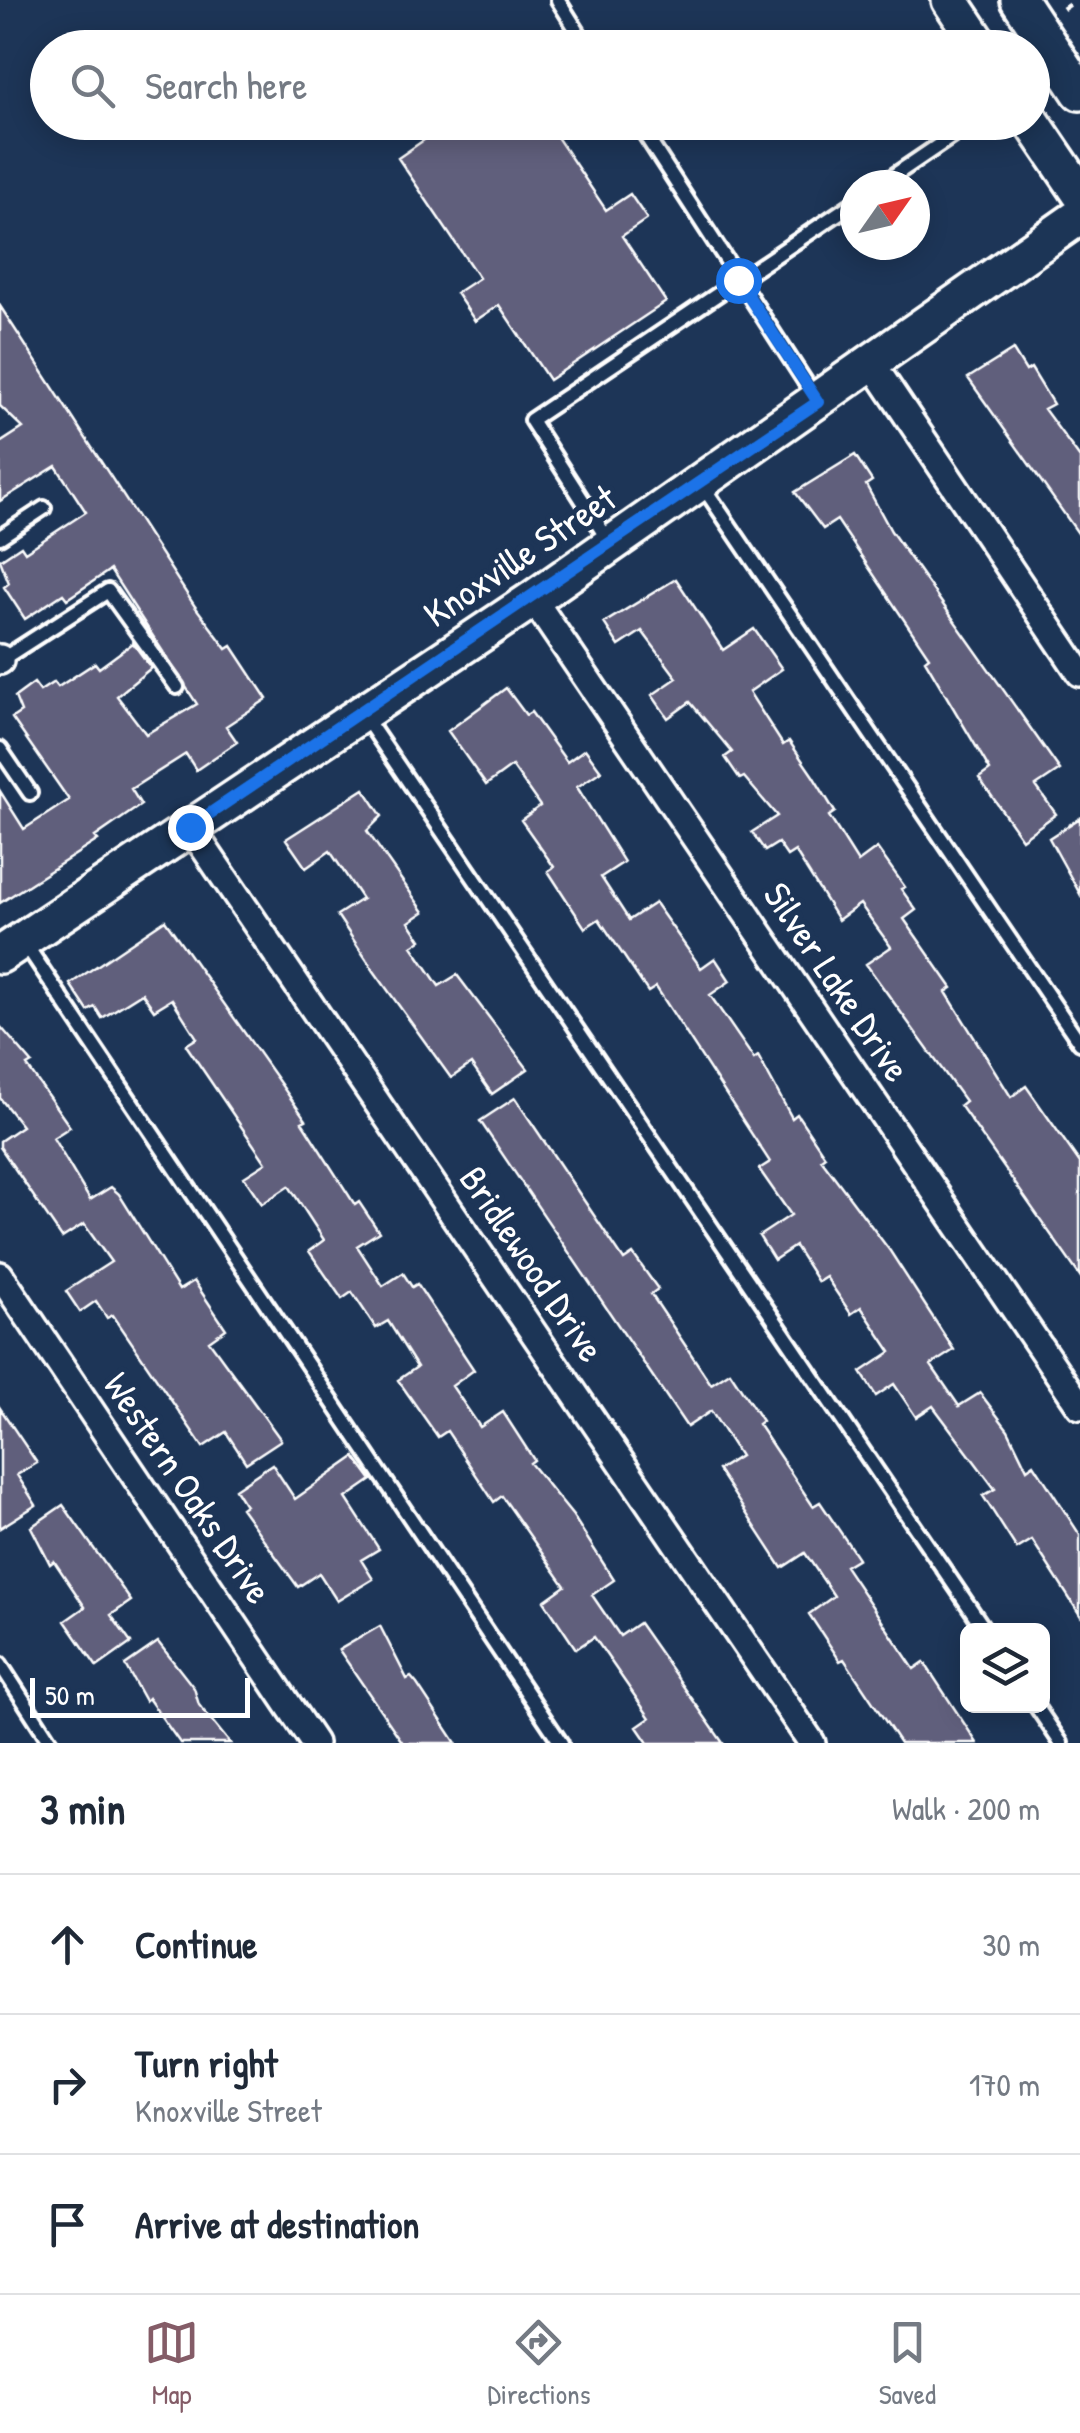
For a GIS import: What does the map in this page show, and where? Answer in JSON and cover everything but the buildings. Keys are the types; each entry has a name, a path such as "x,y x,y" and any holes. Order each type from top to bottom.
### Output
{"street":[{"path":"950,0 970,30"},
{"path":"1019,0 1039,30"},
{"path":"1050,47 1080,92"},
{"path":"1044,140 1080,193"},
{"name":"Knoxville Street","path":"11,947 533,600 873,365 1080,216"},
{"path":"873,365 1080,673"},
{"name":"Silver Lake Drive","path":"533,600 1080,1406"},
{"name":"Bridlewood Drive","path":"190,827 812,1743"},
{"name":"Western Oaks Drive","path":"0,1275 314,1743"}],"lane":[{"path":"558,0 577,30"},
{"path":"649,140 818,402"},
{"path":"902,170 946,140"},
{"path":"611,545 531,420 840,212"},
{"path":"700,483 1080,1043"},
{"path":"0,537 44,508"},
{"path":"0,660 108,591 177,687"},
{"path":"363,714 980,1623"},
{"path":"0,749 30,794"},
{"path":"11,947 561,1743"},
{"path":"0,1664 51,1743"},
{"path":"1041,1713 1062,1743"}],"path":[{"path":"1060,10 1076,0"}],"route":[{"path":"190,827 533,600 818,402 738,280"}]}
